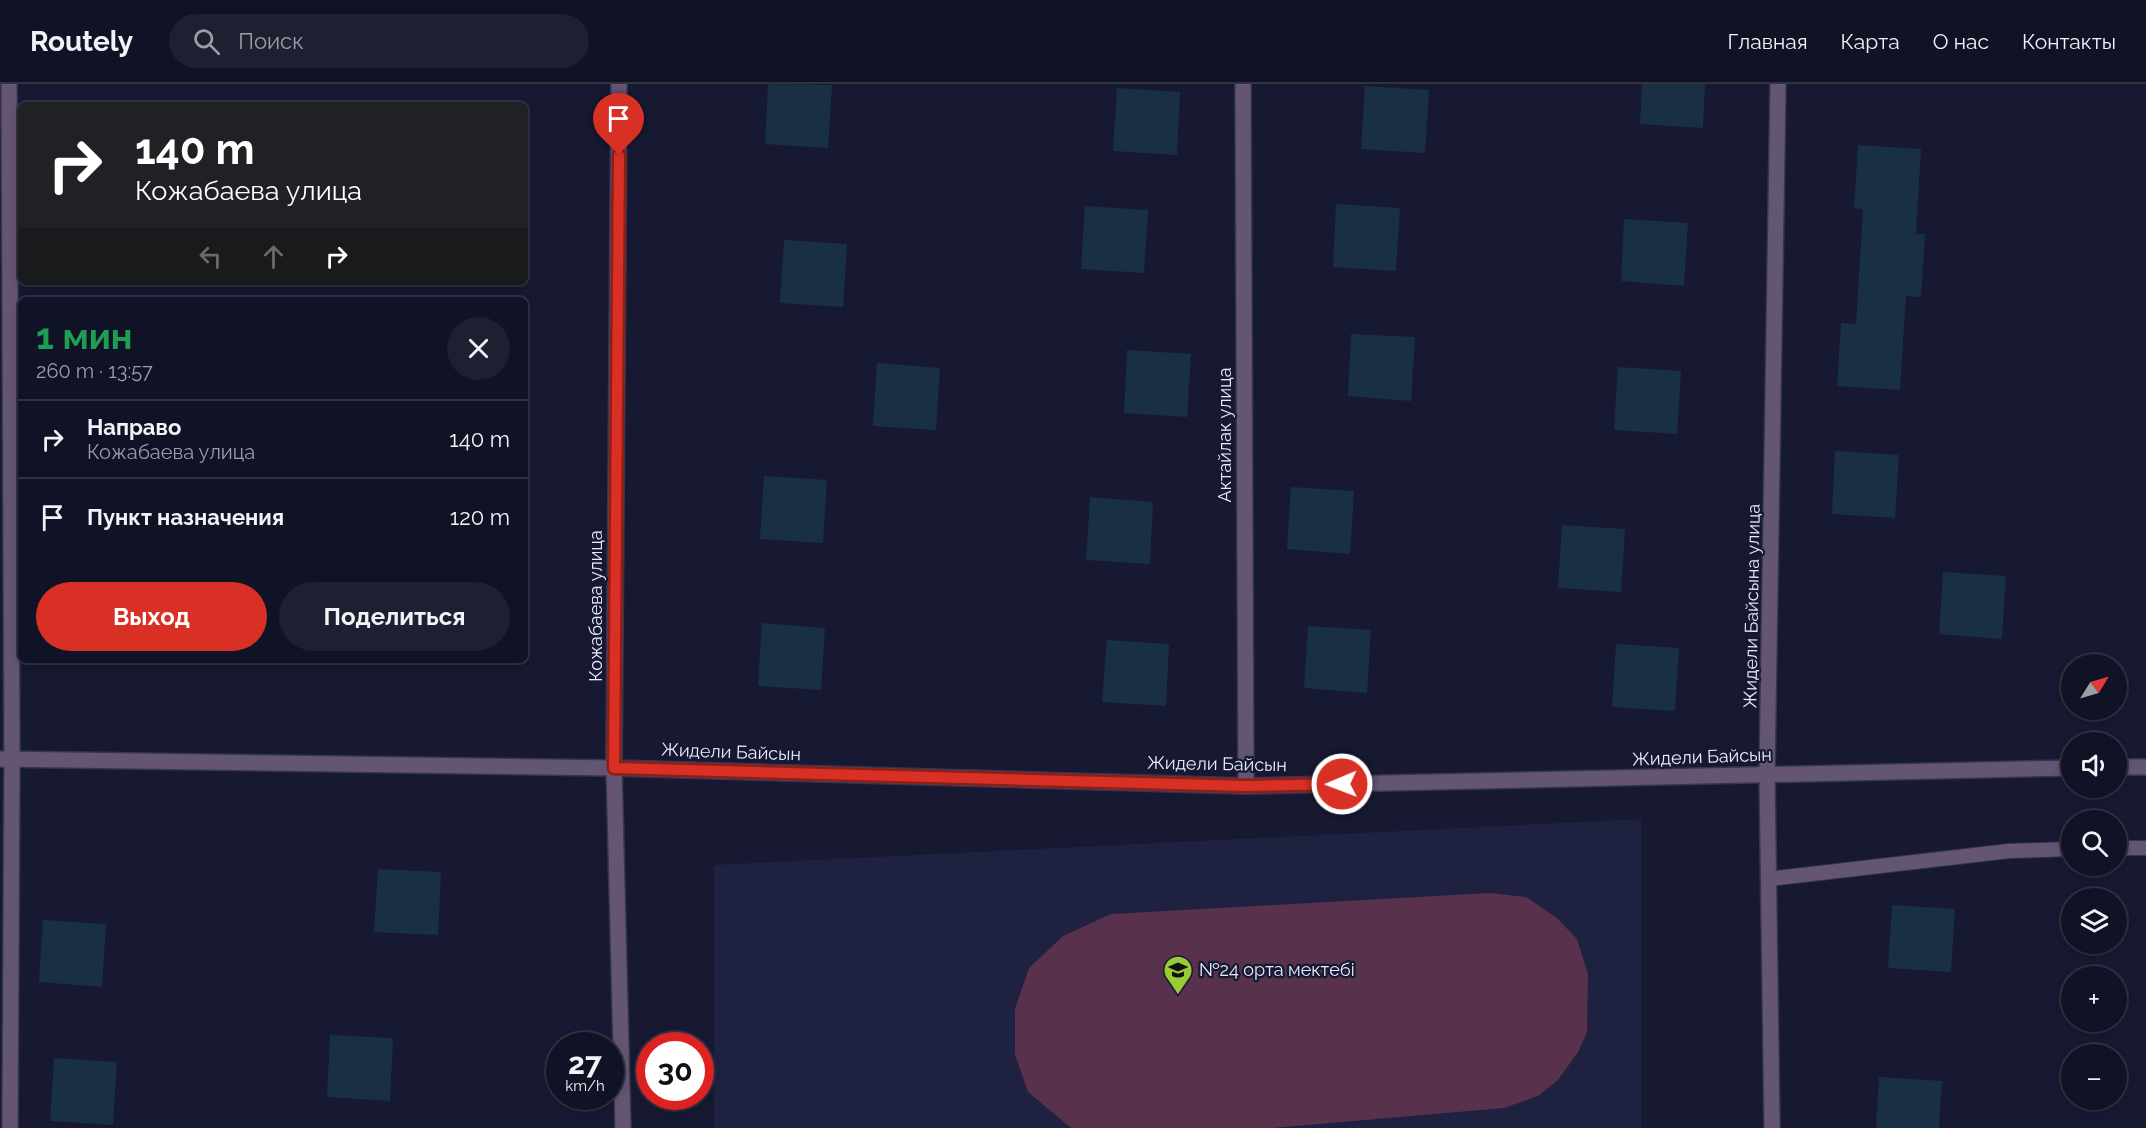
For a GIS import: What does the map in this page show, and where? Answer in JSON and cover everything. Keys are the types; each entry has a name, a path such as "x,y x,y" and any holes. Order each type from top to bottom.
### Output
{"street":[{"path":"9,84 6,759 10,1128"},
{"name":"Кожабаева улица","path":"619,84 614,768 622,1128"},
{"name":"Актайлак улица","path":"1243,84 1246,786"},
{"name":"Жидели Байсына улица","path":"1772,1128 1767,773 1778,84"},
{"name":"Жидели Байсын","path":"6,759 614,768 1246,786 2061,768"},
{"path":"2127,767 2146,767"}],"lane":[{"path":"2127,848 2146,848"},
{"path":"1768,879 2009,851 2061,849"}],"shaded area":[{"name":"№24 орта мектебі","path":"1641,819 1641,1128 714,1128 714,865"},
{"path":"1490,893 1526,897 1557,918 1577,939 1588,974 1587,1032 1578,1052 1558,1080 1538,1096 1504,1108 1273,1128 1071,1128 1028,1092 1015,1055 1015,1009 1029,968 1063,936 1111,914"}],"building":[{"path":"768,84 832,85 828,148 765,144"},
{"path":"1642,84 1705,84 1703,128 1640,124"},
{"path":"1365,86 1429,90 1425,153 1361,149"},
{"path":"1117,88 1180,92 1177,155 1113,151"},
{"path":"1858,145 1921,149 1916,234 1925,234 1921,297 1906,296 1900,390 1837,386 1841,323 1856,324 1863,209 1854,208"},
{"path":"1336,204 1400,208 1396,271 1333,267"},
{"path":"1085,206 1148,210 1144,273 1081,269"},
{"path":"1624,219 1688,223 1684,286 1621,281"},
{"path":"784,240 847,244 843,307 780,303"},
{"path":"1351,334 1415,337 1411,401 1348,396"},
{"path":"1127,350 1191,354 1187,417 1124,413"},
{"path":"877,363 940,368 936,430 873,426"},
{"path":"1618,367 1681,371 1677,434 1614,430"},
{"path":"1835,451 1899,455 1895,518 1832,514"},
{"path":"764,476 827,480 823,543 760,539"},
{"path":"1291,487 1354,491 1350,554 1287,549"},
{"path":"1090,497 1153,502 1150,564 1086,560"},
{"path":"1562,525 1625,529 1621,592 1558,588"},
{"path":"1943,572 2006,576 2002,639 1939,634"},
{"path":"762,623 825,628 821,690 758,686"},
{"path":"1308,626 1371,630 1367,693 1304,688"},
{"path":"1107,640 1169,644 1166,706 1102,702"},
{"path":"1616,644 1679,648 1675,711 1612,707"},
{"path":"378,869 441,872 438,935 374,932"},
{"path":"1892,905 1955,909 1951,972 1888,968"},
{"path":"43,920 106,924 102,987 39,982"},
{"path":"330,1035 393,1038 390,1101 327,1097"},
{"path":"54,1058 117,1062 113,1125 50,1121"},
{"path":"1879,1077 1942,1081 1939,1128 1876,1128"}],"place":[{"name":"№24 орта мектебі","path":"1178,996"}],"route":[{"path":"619,155 614,768 1246,786 1342,784"}]}
